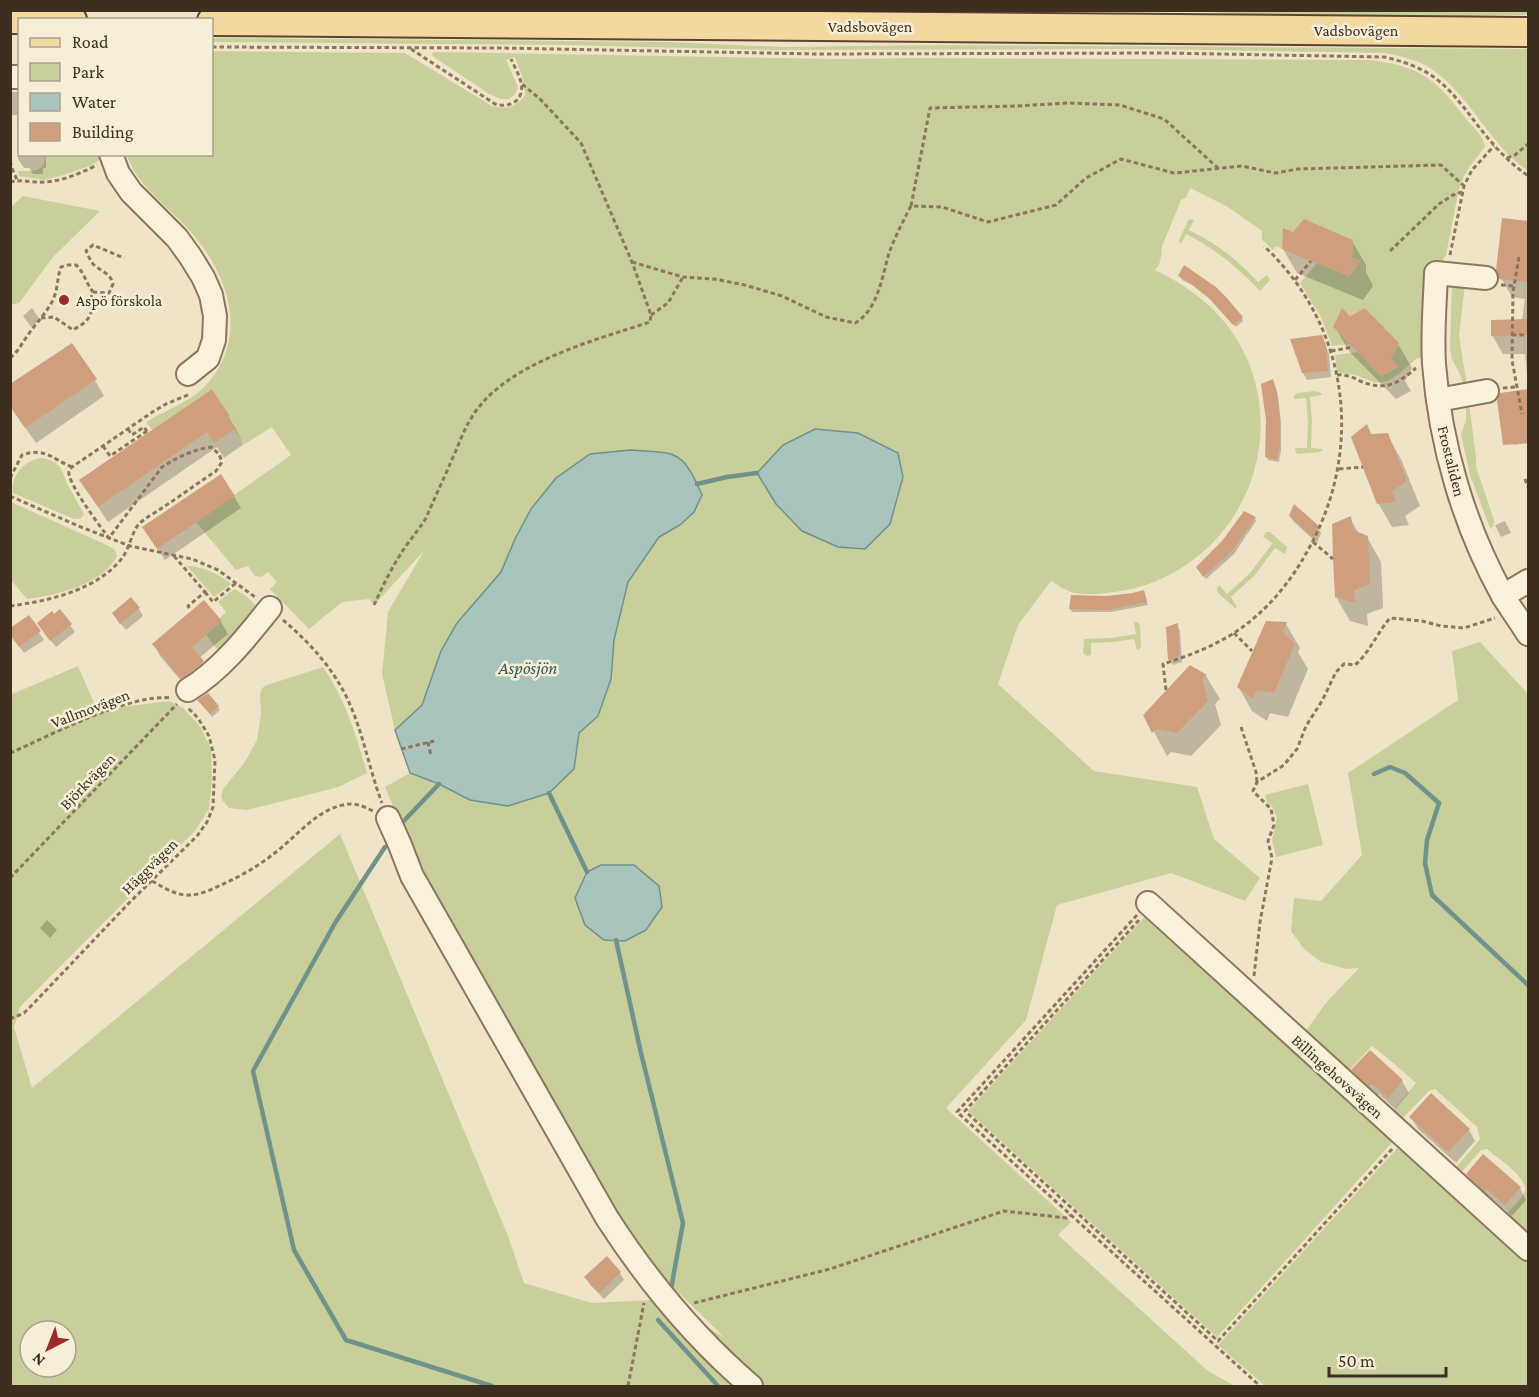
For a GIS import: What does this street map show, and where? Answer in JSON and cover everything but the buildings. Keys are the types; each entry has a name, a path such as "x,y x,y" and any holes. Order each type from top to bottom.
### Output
{"main road":[{"name":"Vadsbovägen","path":"213,21 1528,32"}],"street":[{"path":"112,156 118,173 131,192 177,238 203,277 211,295 215,316 214,340 208,358 190,384"},
{"path":"1442,273 1486,278"},
{"name":"Frostaliden","path":"1442,273 1434,362 1438,400 1448,448 1460,494 1479,545 1508,603 1528,634"},
{"path":"1438,400 1487,391"},
{"path":"1508,603 1528,581"},
{"path":"184,696 219,667 270,608"},
{"path":"388,818 412,876 578,1169 626,1248 649,1278 717,1355 751,1386"},
{"name":"Billingehovsvägen","path":"1149,905 1528,1249"}],"path":[{"path":"213,46 818,54 1164,53 1384,57 1425,71 1443,85 1494,146 1528,176"},
{"path":"410,48 501,106 514,103 522,93 522,84 511,59"},
{"path":"374,605 406,546 426,518 469,421 482,404 512,378 529,367 650,322 651,315 632,262 581,143 540,99 522,84"},
{"path":"632,262 683,277 714,279 745,285 782,296 826,318 855,323 861,320 868,313 873,302 890,252 911,206 930,108 1068,103 1120,105 1164,119 1220,169"},
{"path":"1507,158 1515,155 1528,144"},
{"path":"1442,273 1451,246 1464,186 1472,170 1494,146"},
{"path":"10,175 28,182 46,182 86,170 110,156"},
{"path":"911,206 942,207 988,222 1056,206 1086,178 1121,159 1174,173 1242,166 1275,173 1298,169 1441,165 1464,186"},
{"path":"10,160 18,180"},
{"path":"10,182 18,180"},
{"path":"1390,251 1439,204 1462,192"},
{"path":"93,292 109,293 114,284 112,279 93,263 86,250 93,245 124,258"},
{"path":"1166,690 1163,664 1201,650 1234,633 1276,597 1313,542 1328,509 1339,470 1342,410 1331,351 1317,317 1295,280 1264,246"},
{"path":"1519,257 1513,292 1512,360 1522,414"},
{"path":"1295,280 1311,261"},
{"path":"10,358 50,305 62,267 76,265 93,292"},
{"path":"651,315 668,303 683,277"},
{"path":"41,318 54,317 73,330 87,321 92,307 93,292"},
{"path":"1512,335 1528,334"},
{"path":"1331,351 1353,347"},
{"path":"1337,375 1354,378 1372,386 1387,387 1402,380 1423,364 1434,362"},
{"path":"10,606 54,597 102,577 122,558 130,546 138,525 216,471 222,462 219,454 211,447 195,449 162,467 109,538 76,492 69,475 72,467 166,404 190,384"},
{"path":"103,446 110,456 147,432 144,427 132,435 128,429"},
{"path":"10,478 22,455 34,451 72,467"},
{"path":"1339,470 1363,467"},
{"path":"1525,479 1528,487"},
{"path":"1313,542 1333,559"},
{"path":"173,555 213,602 236,583"},
{"path":"191,610 188,606 205,592"},
{"path":"1257,782 1284,765 1297,749 1306,726 1322,701 1336,672 1344,664 1355,666 1365,657 1381,628 1390,618 1464,628 1489,621 1508,603"},
{"path":"1234,633 1252,651"},
{"name":"Vallmovägen","path":"10,753 123,704 184,696"},
{"name":"Björkvägen","path":"10,878 184,696"},
{"name":"Häggvägen","path":"10,1019 24,1013 35,1002 129,903 197,836 207,822 213,807 215,787 213,748 209,736 184,696"},
{"path":"1241,727 1256,772 1257,782 1253,791 1271,809 1274,825 1268,841 1272,858 1260,922 1252,998"},
{"path":"401,749 434,741"},
{"path":"428,742 431,756"},
{"path":"152,881 167,890 184,895 208,891 229,882 273,855 317,817 329,810 344,805 359,804 388,818"},
{"path":"1149,905 965,1111 1218,1341 1404,1136"},
{"path":"1149,905 957,1112 1260,1386"},
{"path":"690,1305 830,1269 1004,1211 1067,1218 1071,1215"},
{"path":"628,1386 649,1278"}],"green space":[{"path":"1528,10 1528,15 1402,16 1276,15 1192,11"},
{"path":"213,38 668,42 783,47 939,45 1528,49 1528,171 1502,148 1459,94 1433,70 1404,57 1385,53 1147,49 772,50 565,45 213,42"},
{"path":"213,51 405,53 492,106 502,108 515,105 525,95 524,82 515,57 506,60 518,87 509,99 501,99 489,94 434,57 433,52 839,59 1369,60 1402,66 1415,71 1426,77 1446,95 1478,132 1485,147 1470,166 1459,189 1446,255 1439,265 1426,356 1416,359 1388,381 1375,383 1356,375 1337,372 1335,355 1358,352 1381,376 1398,367 1391,358 1399,343 1365,308 1350,316 1342,309 1333,327 1350,344 1332,346 1321,317 1300,283 1317,263 1349,276 1360,261 1352,258 1353,240 1304,220 1293,232 1283,229 1282,249 1276,246 1273,250 1262,240 1262,231 1228,207 1190,188 1186,198 1181,200 1161,249 1159,265 1155,270 1176,281 1214,310 1230,329 1250,366 1260,404 1260,444 1251,481 1234,516 1209,546 1177,571 1139,587 1105,593 1071,592 1051,581 1018,625 998,684 1094,771 1197,787 1214,839 1260,878 1245,901 1171,873 1057,905 1026,1020 946,1108 1071,1222 1058,1235 1208,1371 1235,1386 763,1386 752,1380 692,1318 724,1337 680,1294 666,1285 620,1227 441,907 408,841 385,787 410,773 439,784 549,793 574,769 579,733 598,716 611,679 614,640 628,582 659,537 680,525 515,539 501,572 457,623 441,651 422,705 395,730 382,674 388,612 424,551 374,605 369,599 342,602 309,629 270,589 277,582 268,572 261,577 255,576 248,566 236,570 196,522 291,455 272,427 245,444 212,389 152,430 146,422 196,394 217,371 226,351 230,331 230,310 225,289 204,249 190,231 147,189 127,156 213,156"},
{"path":"45,156 102,156 92,165 44,180 19,176 18,171 37,170"},
{"path":"23,196 100,211 53,257 19,303 11,305 11,207"},
{"path":"1189,219 1194,220 1189,230 1226,253 1258,282 1267,275 1270,280 1260,291 1226,259 1197,240 1186,234 1181,244 1179,240"},
{"path":"1452,283 1465,285 1459,336 1467,386 1464,386 1452,359 1450,348"},
{"path":"1315,391 1322,395 1310,397 1311,448 1323,449 1320,452 1298,454 1295,448 1307,448 1308,423 1306,398 1294,399 1294,396 1297,393"},
{"path":"1469,403 1476,467 1495,523 1490,528 1470,475 1461,435 1466,420 1466,404"},
{"path":"42,458 54,462 61,469 84,515 80,519 74,519 13,493 14,480 20,469"},
{"path":"11,502 109,546 115,550 117,556 101,574 78,587 52,595 27,599 11,580"},
{"path":"1266,532 1270,532 1287,547 1285,554 1275,548 1255,575 1231,597 1237,607 1235,608 1218,593 1217,589 1219,585 1227,594 1250,573 1273,543 1263,537"},
{"path":"187,566 210,571 231,584 214,597"},
{"path":"234,589 254,603 258,610 211,666 206,660 218,650 206,635 222,621 220,618 226,612 218,602"},
{"path":"1134,622 1140,625 1140,649 1137,650 1134,639 1091,643 1091,655 1087,656 1083,653 1084,639 1136,634"},
{"path":"1480,642 1528,694 1528,1243 1501,1219 1525,1190 1521,1179 1510,1168 1487,1149 1481,1150 1458,1176 1452,1172 1480,1139 1477,1127 1435,1089 1429,1091 1399,1122 1390,1114 1416,1083 1391,1061 1372,1046 1344,1076 1301,1038 1325,1004 1359,968 1346,969 1321,962 1304,949 1291,931 1294,898 1321,901 1362,855 1348,773 1458,700 1452,651"},
{"path":"78,666 97,710 169,701 183,708 199,725 211,748 212,779 209,809 195,831 20,1007 14,1027 32,1088 340,834 508,1236 524,1283 592,1303 653,1300 741,1386 11,1386 10,695"},
{"path":"323,667 344,705 367,773 327,790 247,810 229,808 221,797 223,789 245,762 257,740 262,688"},
{"path":"1308,784 1323,845 1276,857 1272,840 1277,818 1265,795"},
{"path":"1151,910 1396,1138 1217,1337 968,1111"},
{"path":"1400,1145 1528,1254 1528,1386 1265,1386 1218,1345"}],"water":[{"path":"815,429 858,433 898,453 903,477 890,524 865,549 838,547 802,531 776,504 757,473 783,445"},
{"name":"Aspösjön","path":"630,450 668,453 676,456 689,469 702,495 694,512 680,525 659,537 628,582 614,640 611,679 598,716 579,733 574,769 549,793 508,806 470,800 439,784 410,773 395,730 422,705 441,651 457,623 501,572 531,509 556,478 590,454"},
{"path":"601,865 634,865 659,886 662,907 646,930 625,941 604,940 585,925 575,898 587,872"}],"waterway":[{"path":"697,484 757,473"},
{"path":"1374,774 1390,767 1405,773 1439,803 1427,840 1425,863 1432,895 1528,985"},
{"path":"400,825 439,784"},
{"path":"549,793 587,872"},
{"path":"385,847 335,923 253,1071 294,1250 346,1340 492,1386"},
{"path":"616,940 683,1223 671,1289"},
{"path":"658,1320 718,1386"}],"place":[{"name":"Aspö förskola","path":"64,300"}]}
